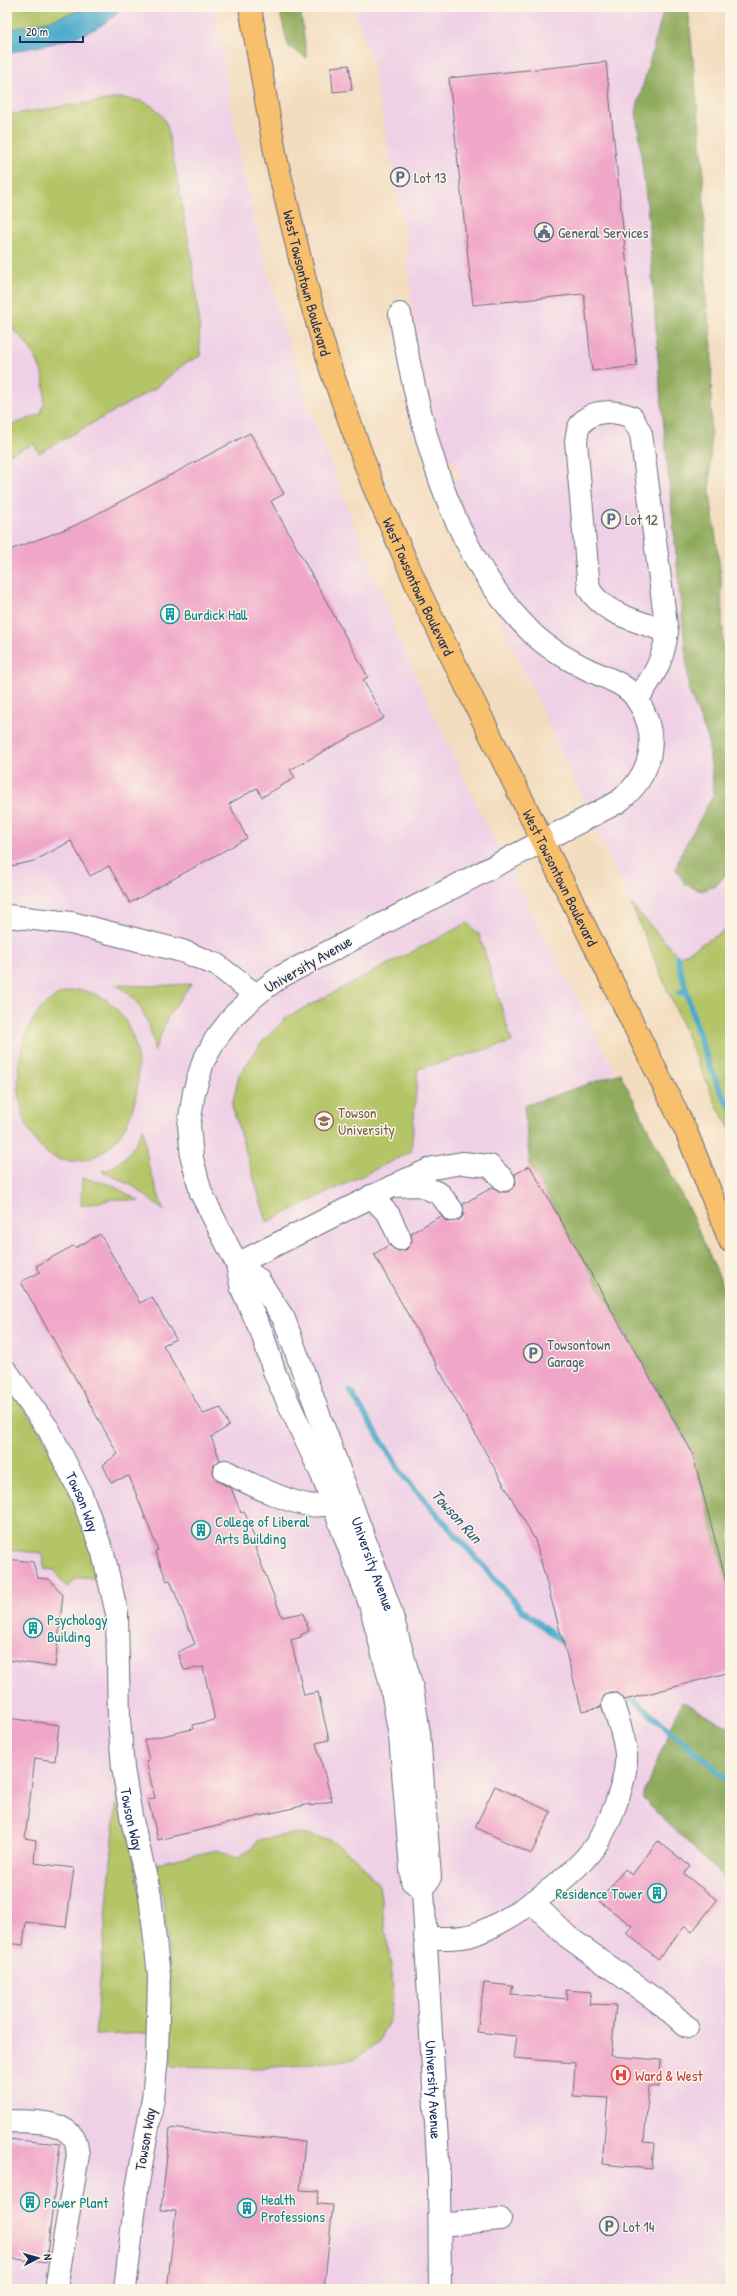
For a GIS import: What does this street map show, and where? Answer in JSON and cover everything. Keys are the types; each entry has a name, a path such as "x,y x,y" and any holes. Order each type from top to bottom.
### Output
{"main road":[{"name":"West Towsontown Boulevard","path":"250,7 264,99 289,216 320,332 348,421 391,529 421,595 686,1131 730,1205"},
{"name":"West Towsontown Boulevard","path":"686,1131 730,1241"}],"street":[{"path":"400,314 408,362 434,464 451,510 471,550 497,590 532,634 588,670 616,681 638,700 664,654 667,632 641,434 632,417 616,411 592,414 579,426 576,441 589,589 604,607 667,632"},
{"name":"University Avenue","path":"341,1499 322,1475 275,1374 262,1333 242,1289 237,1264 201,1193 192,1158 189,1125 194,1092 204,1062 215,1040 234,1015 256,994 311,960 618,802 639,782 648,765 651,732 638,700"},
{"path":"7,916 70,923 182,951 217,965 256,994"},
{"path":"237,1264 371,1196 433,1168 462,1163 490,1166 504,1180"},
{"path":"393,1186 420,1185 440,1194 452,1210"},
{"path":"371,1196 389,1215 400,1239"},
{"name":"University Avenue","path":"237,1264 258,1280 284,1319 341,1499 390,1609 412,1688 419,1733 430,1877 423,1890 437,2136 440,2225 440,2289"},
{"name":"Towson Way","path":"7,1372 49,1430 81,1494 103,1553 117,1614 118,1719 123,1768 150,1895 156,1936 159,1990 157,2058 153,2098 137,2189 125,2289"},
{"path":"225,1471 284,1498 322,1506 341,1499"},
{"path":"425,1938 467,1936 494,1925 532,1902 580,1864 593,1850 605,1830 621,1789 626,1754 613,1704"},
{"path":"532,1902 568,1937 664,2006 687,2027"},
{"path":"7,2121 47,2124 62,2127 76,2140 78,2155 56,2289"},
{"path":"440,2225 500,2219"}],"shaded area":[{"name":"Towson University","path":"7,7 215,7 241,164 272,291 312,416 403,650 486,824 667,1171 730,1305 730,2289 7,2289"},
{"path":"353,7 684,7 726,930 679,957 631,904 439,486 461,476 454,459 436,466 424,431 406,242 372,62"}],"green space":[{"path":"7,7 90,7 48,21 7,30"},
{"path":"279,7 300,7 307,58 288,46"},
{"path":"661,7 688,7 703,163 706,296 712,346 710,492 721,577 727,763 730,777 730,870 716,886 701,891 685,884 676,869 681,853 714,794 708,739 689,691 660,386 648,214 636,111 663,12"},
{"path":"119,98 142,101 148,104 158,111 167,125 191,254 199,320 200,356 184,364 154,389 39,453 34,444 7,455 7,427 41,414 45,389 39,364 33,353 17,333 7,324 7,115"},
{"path":"631,904 679,957 726,930 730,1027 730,1130 716,1104"},
{"path":"467,923 479,934 512,1042 418,1069 411,1152 267,1222 232,1106 239,1075 262,1042 287,1017"},
{"path":"191,984 168,1016 154,1052 151,1033 143,1013 131,996 123,989 115,985 153,986"},
{"path":"80,990 108,1001 126,1022 136,1050 138,1082 132,1112 118,1138 97,1155 69,1161 46,1153 30,1133 21,1106 19,1075 23,1044 35,1017 54,998"},
{"path":"620,1073 694,1220 730,1301 730,1596 692,1452 530,1166 524,1106"},
{"path":"143,1127 148,1164 164,1211 133,1186 102,1171 116,1165 128,1154 137,1141"},
{"path":"82,1178 112,1185 139,1201 114,1199 81,1206"},
{"path":"7,1384 42,1434 81,1514 101,1583 91,1578 82,1577 74,1580 67,1588 54,1570 45,1569 41,1553 7,1550"},
{"path":"682,1701 730,1728 730,2040 725,2016 728,1882 642,1798"},
{"path":"119,1775 148,1938 151,2033 95,2035"},
{"path":"296,1833 330,1840 356,1858 379,1885 392,1974 393,1998 390,2018 378,2042 355,2059 305,2065 259,2068 171,2066 169,1964 165,1913 157,1863 217,1850 238,1857 250,1850 258,1840"}],"water":[{"path":"90,7 123,7 112,18 99,27 84,34 53,43 7,53 7,30 48,21"}],"building":[{"name":"General Services","path":"606,62 637,366 592,371 584,294 473,305 449,78"},
{"path":"349,65 352,90 333,92 331,67"},
{"name":"Burdick Hall","path":"250,433 284,494 271,501 368,677 363,680 384,718 290,770 295,778 262,797 257,788 229,804 247,838 130,903 109,866 90,876 71,841 34,861 7,867 7,551 74,526"},
{"name":"Towsontown Garage","path":"530,1166 692,1452 730,1596 730,1672 625,1700 616,1692 610,1692 604,1696 601,1707 582,1711 535,1540 374,1254 389,1245 398,1251 406,1250 412,1241 411,1233 441,1216 447,1222 459,1220 464,1215 463,1204 493,1187 500,1192 508,1192 516,1184 515,1174"},
{"name":"College of Liberal Arts Building","path":"100,1234 140,1303 152,1297 176,1339 163,1345 203,1414 221,1408 229,1426 211,1437 220,1460 214,1465 213,1472 219,1482 231,1488 241,1513 244,1511 258,1547 255,1548 282,1617 303,1613 309,1631 301,1635 301,1637 291,1640 304,1695 318,1692 329,1740 316,1743 332,1801 310,1806 310,1804 158,1840 148,1800 155,1798 146,1761 149,1760 144,1740 193,1729 192,1725 215,1720 203,1667 184,1670 178,1652 195,1644 170,1580 167,1581 155,1551 158,1550 129,1476 111,1482 103,1465 118,1454 21,1282 40,1272 36,1266 73,1246 75,1248"},
{"name":"Psychology Building","path":"7,1559 33,1562 38,1578 49,1579 63,1595 55,1667 7,1660"},
{"path":"7,1718 59,1725 55,1761 35,1758 25,1838 36,1840 34,1863 74,1868 66,1927 26,1922 23,1945 7,1943"},
{"path":"495,1786 551,1812 531,1854 475,1827"},
{"name":"Residence Tower","path":"658,1841 690,1866 684,1874 717,1900 692,1932 685,1926 658,1959 626,1933 632,1926 599,1901 625,1869 632,1875"},
{"name":"Ward & West","path":"484,1983 513,1986 511,1994 568,1999 566,1990 591,1992 589,2004 616,2005 611,2056 661,2060 659,2087 649,2086 644,2142 654,2143 652,2169 602,2164 608,2098 573,2096 575,2063 513,2058 516,2036 477,2032"},
{"name":"Health Professions","path":"170,2128 305,2142 300,2190 319,2191 317,2204 333,2205 324,2289 167,2289 176,2211 161,2210"},
{"name":"Power Plant","path":"7,2139 60,2144 46,2263 7,2258"}],"waterway":[{"path":"677,957 705,1053 720,1090 730,1107"},
{"path":"679,993 686,991"},
{"name":"Towson Run","path":"350,1391 405,1478 522,1610 563,1642"},
{"name":"Towson Run","path":"631,1698 710,1764 730,1783"}],"place":[{"name":"Lot 13","path":"400,177"},
{"name":"General Services","path":"544,232"},
{"name":"Lot 12","path":"611,519"},
{"name":"Burdick Hall","path":"170,614"},
{"name":"Towson University","path":"324,1121"},
{"name":"Towsontown Garage","path":"533,1353"},
{"name":"College of Liberal Arts Building","path":"201,1530"},
{"name":"Psychology Building","path":"33,1628"},
{"name":"Residence Tower","path":"657,1893"},
{"name":"Ward & West","path":"621,2075"},
{"name":"Power Plant","path":"30,2202"},
{"name":"Health Professions","path":"247,2208"},
{"name":"Lot 14","path":"609,2226"}]}
